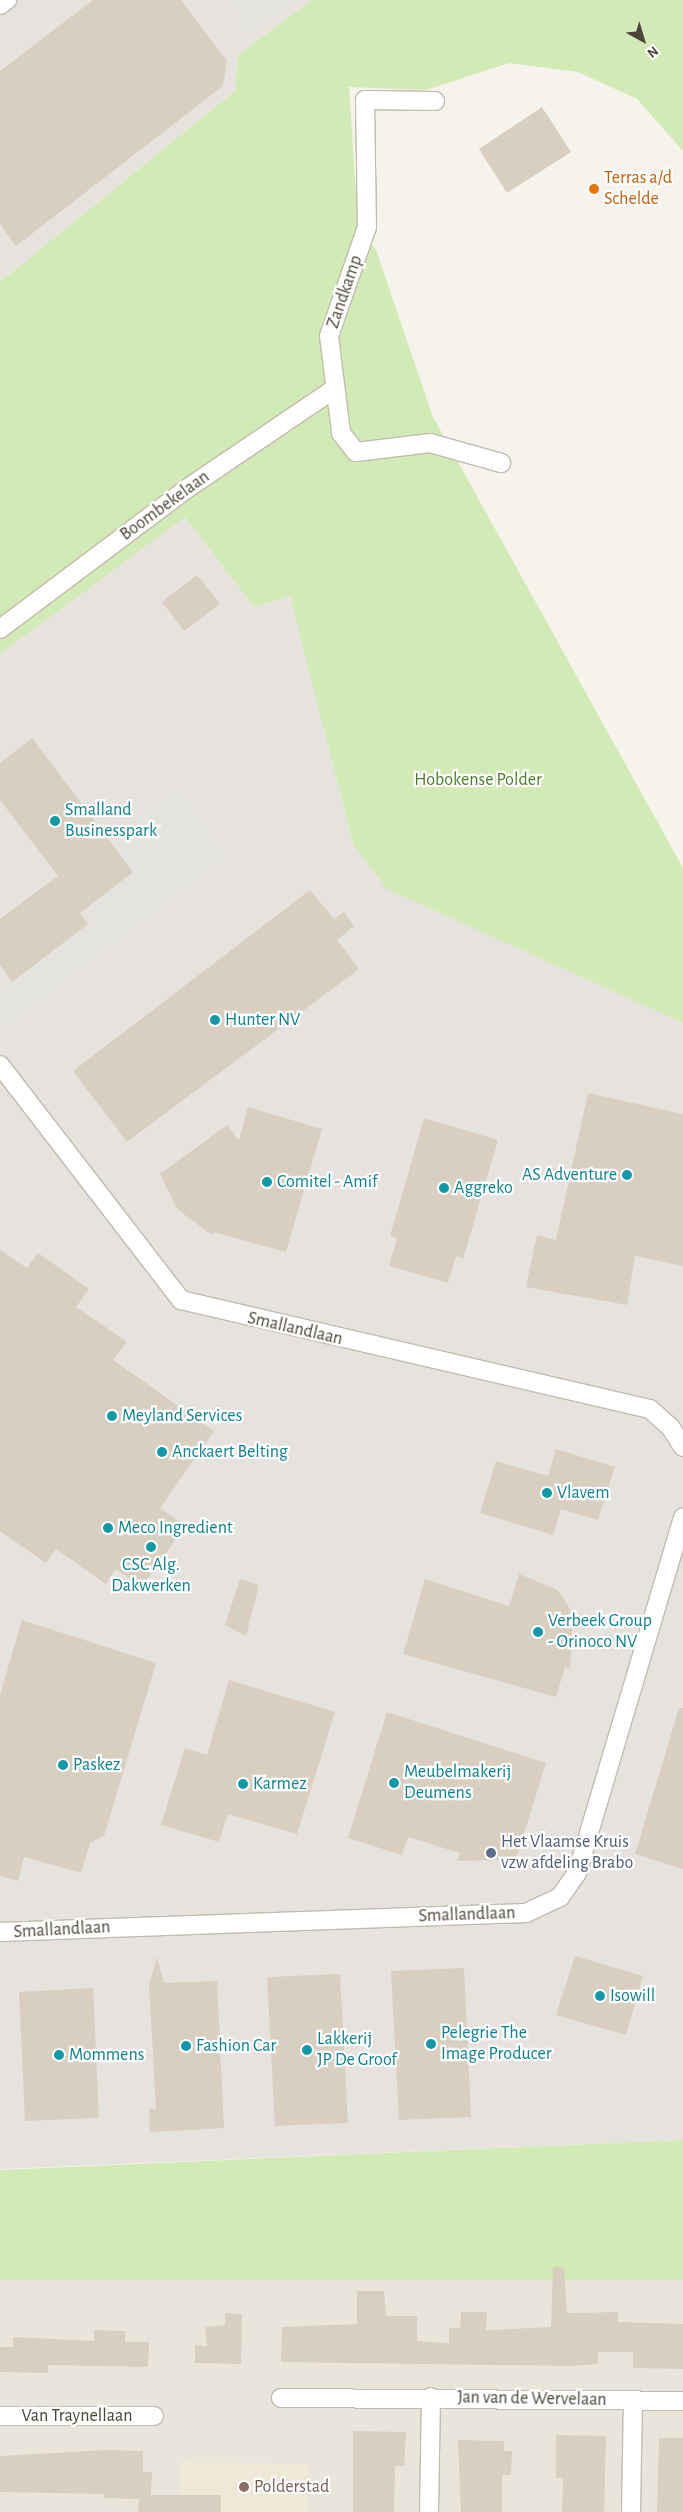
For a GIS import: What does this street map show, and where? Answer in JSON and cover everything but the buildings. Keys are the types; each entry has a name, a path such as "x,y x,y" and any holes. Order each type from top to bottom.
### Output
{"street":[{"path":"0,6 7,0"},
{"name":"Zandkamp","path":"435,102 365,100 367,227 329,336 334,389 341,433 356,452 430,443 501,463"},
{"name":"Boombekelaan","path":"0,629 186,490 334,389"},
{"name":"Smallandlaan","path":"0,1065 181,1300 650,1409 671,1428 683,1447"},
{"name":"Smallandlaan","path":"0,1932 526,1913 560,1897 577,1873 683,1517"},
{"name":"Jan van de Wervelaan","path":"281,2398 431,2397 683,2401"},
{"name":"Jan van de Wervelaan","path":"429,2512 431,2397"},
{"name":"Jan van de Wervelaan","path":"631,2512 633,2400"},
{"name":"Van Traynellaan","path":"0,2416 154,2416"}],"shaded area":[{"path":"0,0 312,0 238,55 235,91 0,282"},
{"path":"231,0 295,0 243,40"},
{"path":"184,516 254,607 290,596 353,844 387,889 683,1023 683,2140 0,2169 0,654"},
{"path":"179,788 228,856 3,1030 0,994 94,922 87,911 133,872 109,840"},
{"path":"0,2280 683,2280 683,2512 0,2512"},
{"name":"Polderstad","path":"181,2462 309,2464 306,2512 180,2512"}],"green space":[{"name":"Hobokense Polder","path":"312,0 683,0 683,151 637,99 578,72 509,63 426,90 349,87 358,224 376,250 433,417 683,868 683,1023 387,889 353,844 290,596 254,607 185,517 0,654 0,282 235,91 238,55"},
{"path":"683,2140 683,2280 0,2280 0,2170"}],"place":[{"name":"Terras a/d Schelde","path":"594,189"},
{"name":"Smalland Businesspark","path":"55,821"},
{"name":"Hunter NV","path":"215,1020"},
{"name":"AS Adventure","path":"627,1175"},
{"name":"Comitel - Amif","path":"267,1182"},
{"name":"Aggreko","path":"444,1188"},
{"name":"Meyland Services","path":"112,1416"},
{"name":"Anckaert Belting","path":"162,1452"},
{"name":"Vlavem","path":"547,1493"},
{"name":"Meco Ingredient","path":"108,1528"},
{"name":"CSC Alg. Dakwerken","path":"151,1547"},
{"name":"Verbeek Group - Orinoco NV","path":"538,1632"},
{"name":"Paskez","path":"63,1765"},
{"name":"Meubelmakerij Deumens","path":"394,1783"},
{"name":"Karmez","path":"243,1784"},
{"name":"Het Vlaamse Kruis vzw afdeling Brabo","path":"491,1853"},
{"name":"Isowill","path":"600,1996"},
{"name":"Pelegrie The Image Producer","path":"431,2044"},
{"name":"Fashion Car","path":"186,2046"},
{"name":"Lakkerij JP De Groof","path":"307,2050"},
{"name":"Mommens","path":"59,2055"},
{"name":"Polderstad","path":"244,2487"}]}
